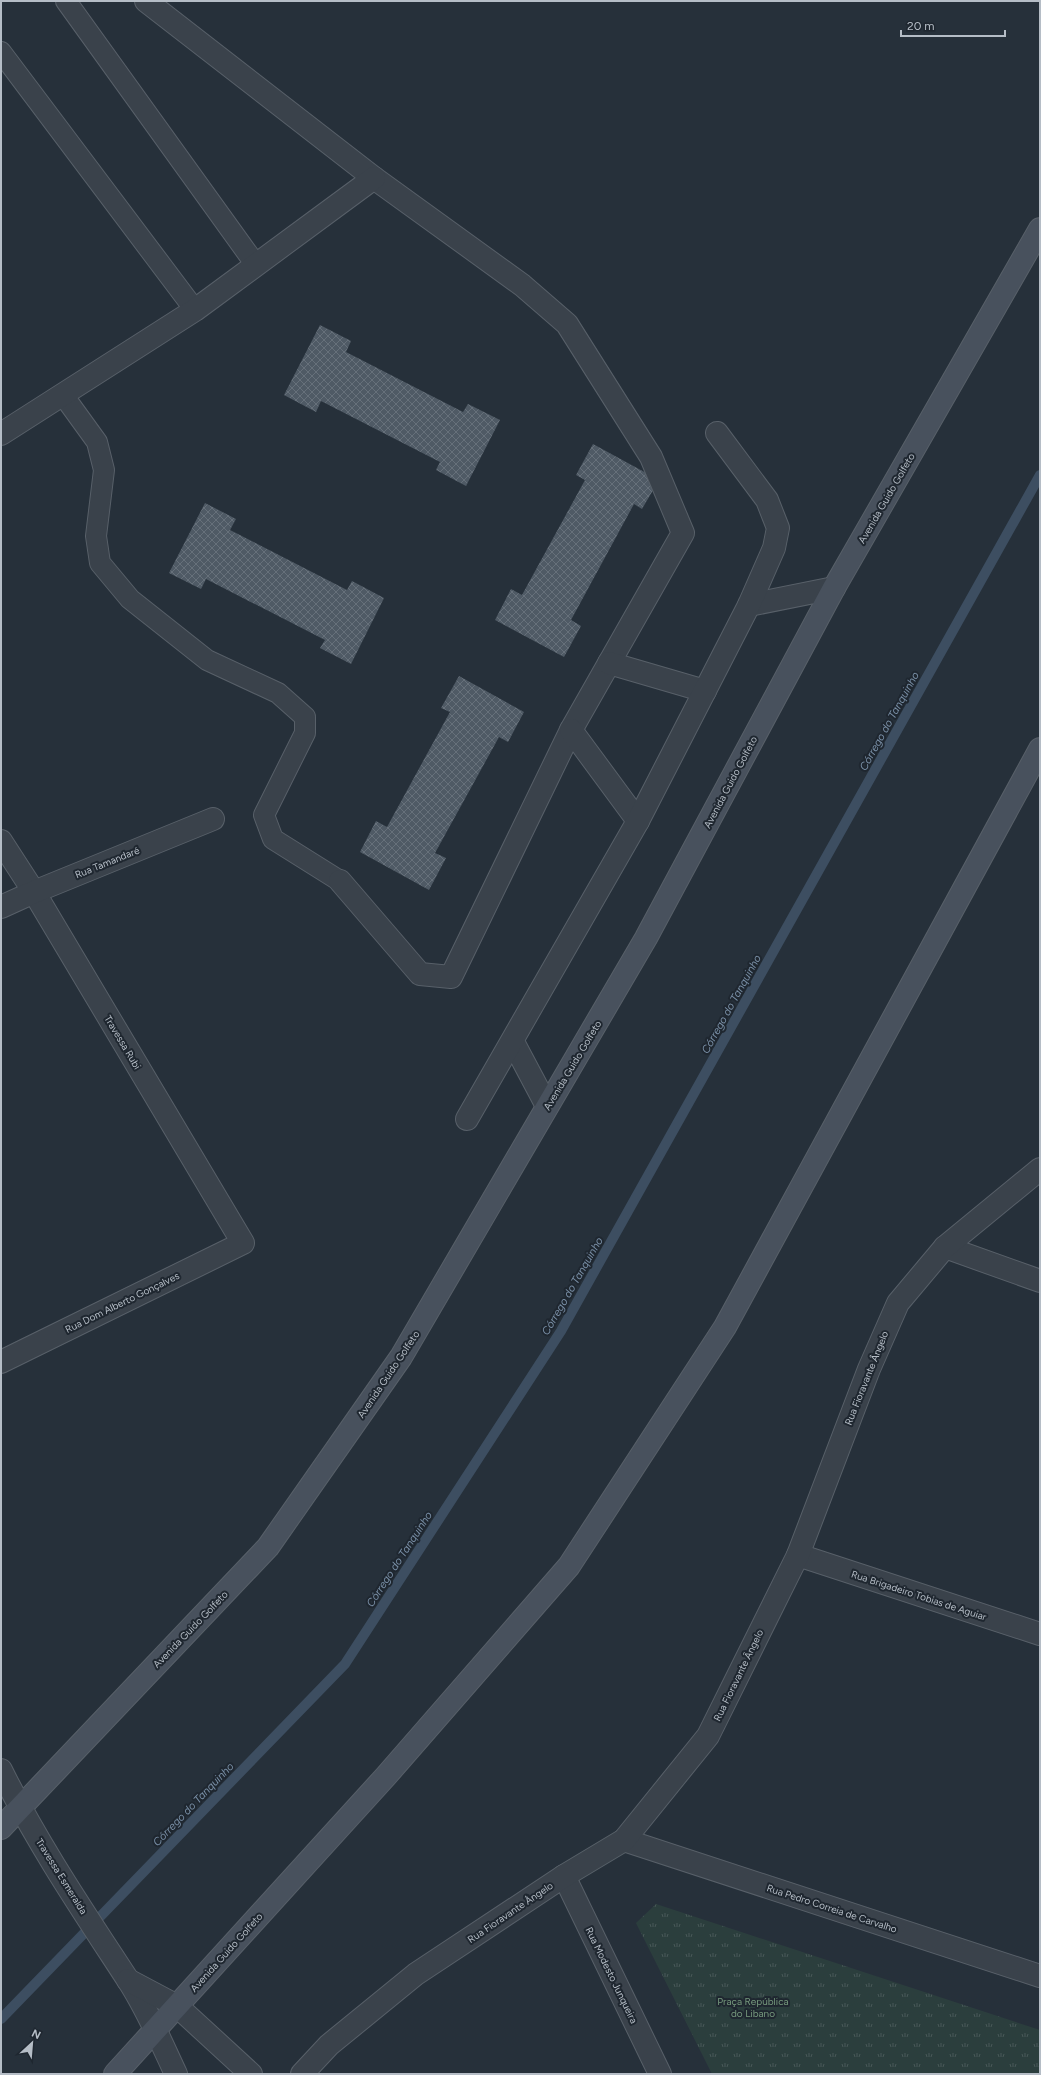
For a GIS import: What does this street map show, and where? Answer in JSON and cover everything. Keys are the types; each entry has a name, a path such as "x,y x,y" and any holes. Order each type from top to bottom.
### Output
{"street":[{"path":"146,1 374,178 522,285 566,324 651,456 683,533 571,730 451,977 420,974 340,881"},
{"path":"1,434 195,310 374,178"},
{"name":"Avenida Guido Golfeto","path":"1,1828 268,1546 401,1357 646,938 834,588 1040,229"},
{"path":"467,1119 513,1042 638,821 749,606 774,548 778,528 767,500 717,433"},
{"path":"749,606 834,588"},
{"path":"609,663 705,691"},
{"path":"571,730 638,821"},
{"name":"Avenida Guido Golfeto","path":"115,2074 386,1776 569,1566 725,1328 1040,749"},
{"name":"Rua Tamandaré","path":"1,907 34,892 213,819"},
{"name":"Travessa Rubi","path":"1,841 34,892 243,1243"},
{"path":"513,1042 547,1106"},
{"name":"Rua Fioravante Ângelo","path":"302,2074 329,2045 416,1974 564,1876 624,1840 708,1736 798,1555 869,1369 898,1303 945,1247 1040,1169"},
{"name":"Rua Dom Alberto Gonçalves","path":"1,1362 243,1243"},
{"path":"945,1247 1040,1281"},
{"name":"Rua Brigadeiro Tobias de Aguiar","path":"798,1555 1040,1634"},
{"name":"Travessa Esmeralda","path":"1,1770 20,1808 115,1963 128,1980 156,2030 176,2074"},
{"name":"Rua Pedro Correia de Carvalho","path":"624,1840 1040,1976"},
{"name":"Rua Modesto Junqueira","path":"564,1876 660,2074"},
{"name":"Travessa Esmeralda","path":"128,1980 177,2006 251,2074"}],"lane":[{"path":"66,1 256,265"},
{"path":"1,52 195,310"},
{"path":"63,395 97,442 104,470 96,536 100,563 130,599 207,660 278,693 305,717 305,733 264,815 273,839 340,881"}],"green space":[{"name":"Praça República do Libano","path":"656,1904 1040,2030 1040,2074 712,2074 636,1923"}],"building":[{"path":"320,325 351,341 346,352 463,412 468,404 500,420 466,486 436,470 440,462 321,401 316,412 284,395"},
{"path":"593,444 659,480 642,509 634,504 571,620 581,626 564,657 495,620 511,589 522,595 585,480 576,475"},
{"path":"205,503 236,519 230,530 347,590 352,581 384,598 351,664 320,648 325,640 206,579 201,589 169,573"},
{"path":"459,676 524,712 508,742 499,737 435,853 446,858 429,890 360,852 376,821 387,827 450,712 441,708"}],"waterway":[{"name":"Córrego do Tanquinho","path":"1,2019 345,1664 561,1331 1040,475"}]}
